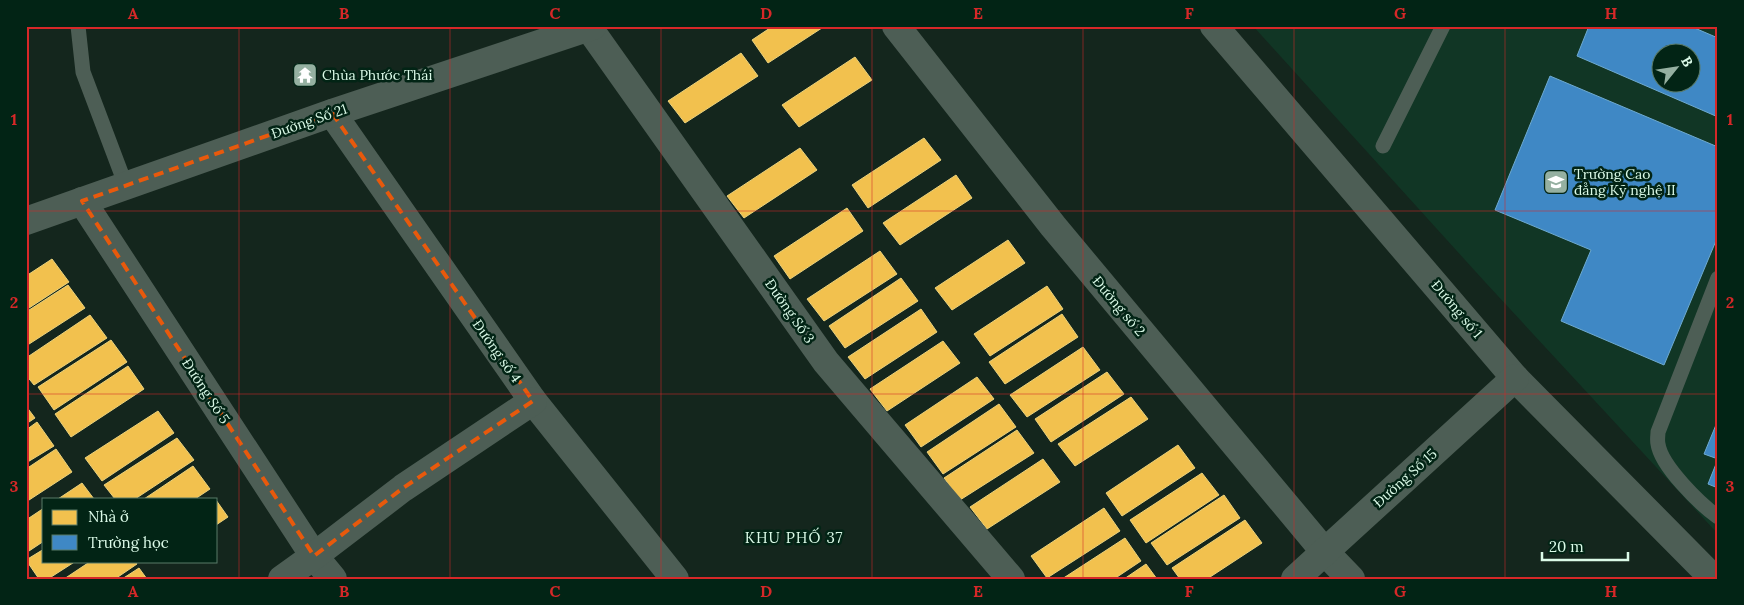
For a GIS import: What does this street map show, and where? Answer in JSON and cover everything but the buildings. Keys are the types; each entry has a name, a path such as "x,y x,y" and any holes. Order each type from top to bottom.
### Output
{"street":[{"name":"Đường số 2","path":"896,26 1053,226 1324,551 1351,579"},
{"name":"Đường số 1","path":"1214,26 1515,378 1714,579"},
{"name":"Đường Số 21","path":"26,221 332,113 591,27"},
{"name":"Đường Số 3","path":"591,27 826,362 1012,579"},
{"name":"Đường số 4","path":"332,113 533,401 675,579"},
{"name":"Đường Số 5","path":"82,201 314,556 333,579"},
{"name":"Đường Số 15","path":"1295,579 1515,378"},
{"path":"282,579 403,488 533,401"}],"lane":[{"path":"78,26 83,72 126,186"},
{"path":"1382,146 1443,26"},
{"path":"1718,278 1658,432 1658,444 1663,458 1676,476 1705,507 1718,517"}],"highlighted area":[{"path":"332,113 533,401 403,488 314,556 82,201"}],"shaded area":[{"name":"Trường Cao đẳng Kỹ nghệ II","path":"1253,26 1718,26 1718,534 1485,282"}],"place":[{"name":"Chùa Phước Thái","path":"305,75"},
{"name":"Trường Cao đẳng Kỹ nghệ II","path":"1556,182"}],"district":[{"name":"KHU PHỐ 37","path":"794,538"}]}
